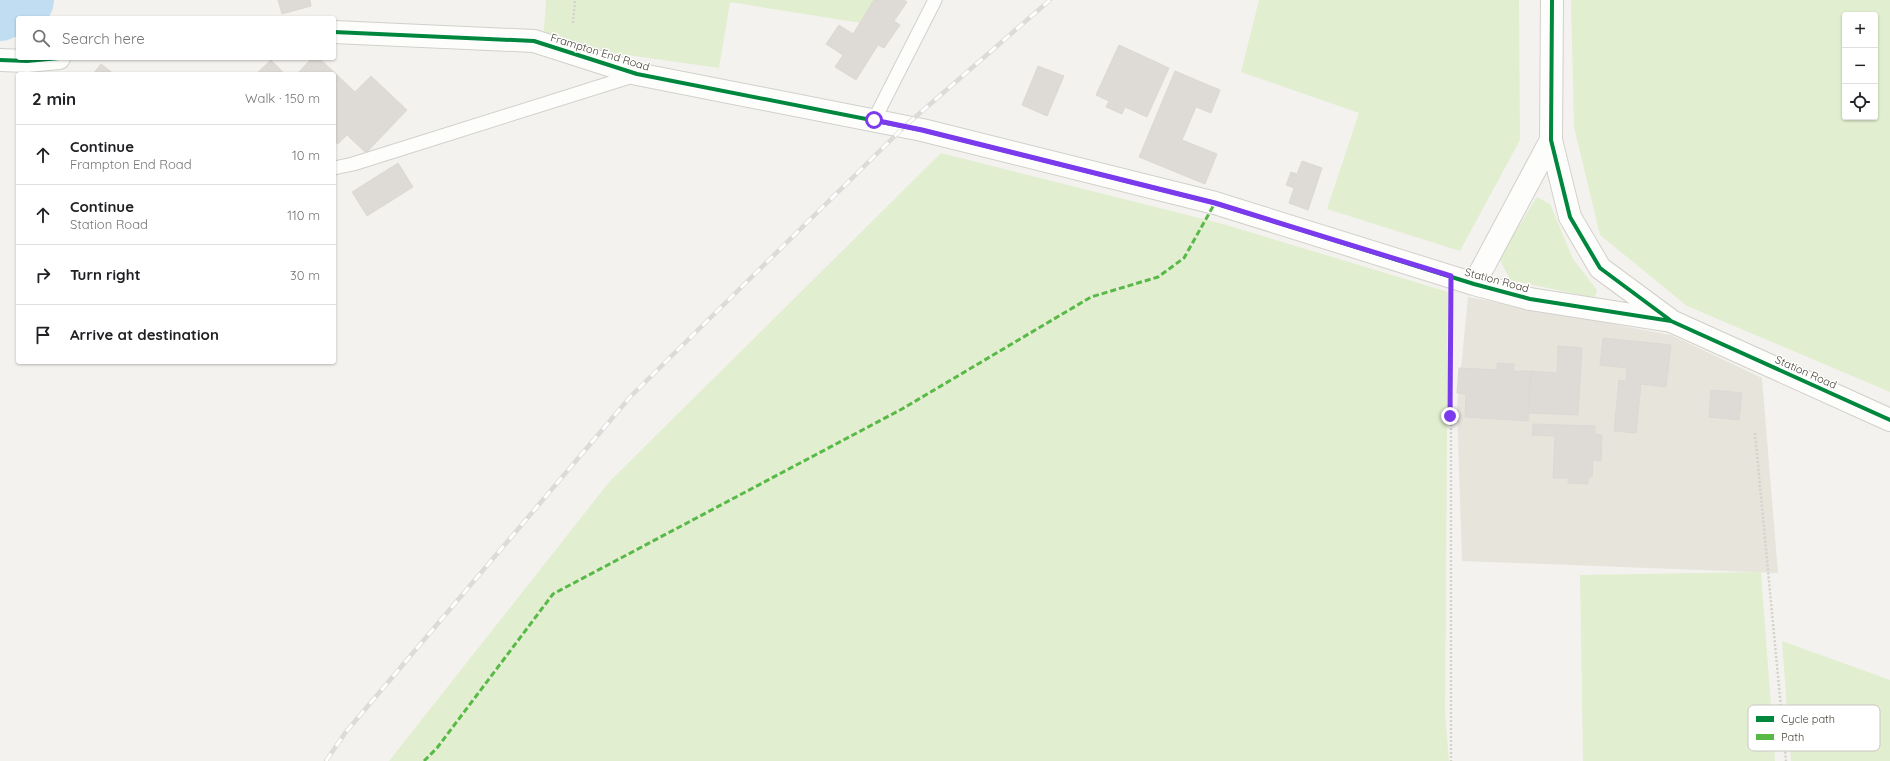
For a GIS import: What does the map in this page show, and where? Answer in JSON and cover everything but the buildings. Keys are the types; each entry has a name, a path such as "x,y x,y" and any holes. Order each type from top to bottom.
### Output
{"street":[{"path":"1552,0 1551,140 1570,217 1600,268 1671,321"},
{"name":"Frampton End Road","path":"336,32 534,41 637,74 905,126"},
{"path":"0,60 38,60"},
{"name":"Station Road","path":"905,126 1215,203 1474,284 1530,299 1671,321 1890,420"},
{"path":"1474,284 1551,140"}],"lane":[{"path":"874,120 935,0"},
{"path":"336,168 353,164 637,74"}],"path":[{"path":"1451,276 1451,761"},
{"path":"1755,434 1781,705"},
{"path":"1785,751 1786,761"}],"shaded area":[{"path":"1468,297 1671,335 1762,378 1778,573 1462,561 1457,409"}],"green space":[{"path":"546,0 874,0 861,23 730,2 719,68 543,43"},
{"path":"1259,0 1519,0 1520,140 1460,251 1327,209 1359,113 1241,72"},
{"path":"1571,0 1890,0 1890,392 1687,306 1600,235 1574,127"},
{"path":"941,153 1223,224 1448,292 1445,715 1449,761 389,761 610,481"},
{"path":"1537,197 1550,204 1573,259 1597,290 1595,298 1510,280 1499,258"},
{"path":"1761,572 1771,705 1748,705 1748,751 1774,751 1775,761 1583,761 1580,575"},
{"path":"1782,641 1890,680 1890,761 1791,761 1790,751 1880,751 1880,705 1787,705"}],"waterway":[{"path":"0,11 24,0"}],"railway":[{"path":"326,761 345,733 631,396 905,126 1050,0"}],"marked path":[{"path":"424,761 437,748 553,594 902,409 1091,297 1158,277 1184,258 1215,203"}],"cycle path":[{"path":"1552,0 1551,140 1570,217 1600,268 1670,320"},
{"path":"336,32 534,41 637,74 922,130 1215,203 1474,284 1530,299 1671,321 1890,420"},
{"path":"0,60 38,60"}],"route":[{"path":"874,120 922,130 1215,203 1451,276 1450,416"}]}
